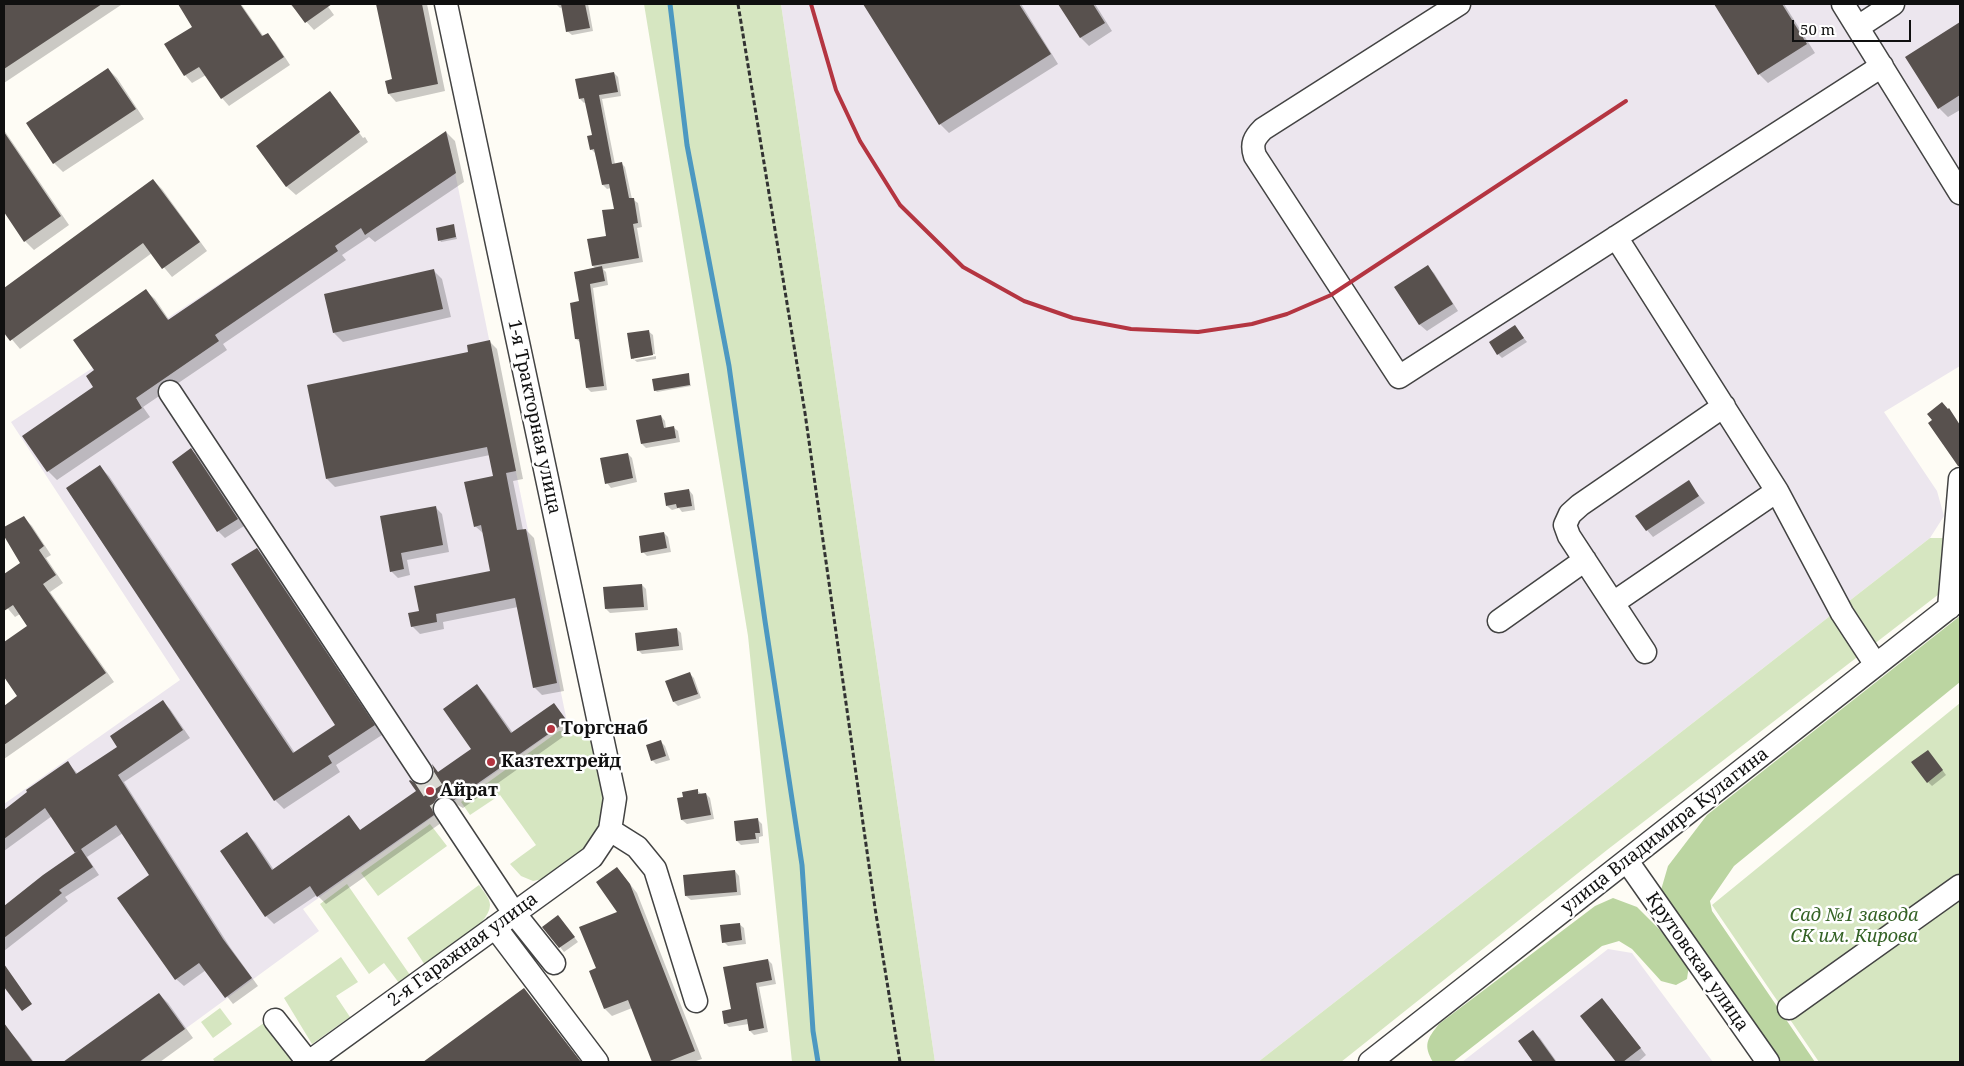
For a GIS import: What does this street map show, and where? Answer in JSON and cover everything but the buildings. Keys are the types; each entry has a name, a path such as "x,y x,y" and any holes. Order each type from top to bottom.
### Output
{"street":[{"name":"1-я Тракторная улица","path":"446,4 615,798 610,830"},
{"path":"1459,4 1264,129 1255,137 1252,147 1254,156 1399,377 1882,66"},
{"path":"1843,4 1960,193"},
{"path":"1858,27 1893,4"},
{"path":"1616,237 1777,491 1842,613 1876,665"},
{"path":"170,392 421,772"},
{"path":"1645,652 1569,536 1565,525 1570,514 1580,505 1724,406"},
{"path":"1955,603 1960,479"},
{"path":"1613,603 1777,491"},
{"path":"1499,621 1585,560"},
{"name":"улица Владимира Кулагина","path":"1370,1062 1955,603"},
{"path":"445,809 514,913 554,963"},
{"name":"2-я Гаражная улица","path":"308,1062 592,857 610,830"},
{"path":"610,830 637,847 655,869 696,1001"},
{"name":"Крутовская улица","path":"1627,861 1768,1062"},
{"path":"1788,1008 1960,886"},
{"path":"495,927 597,1062"},
{"path":"275,1020 308,1062"}],"path":[{"path":"738,4 804,414 873,898 900,1062"}],"shaded area":[{"path":"781,4 1960,4 1960,366 1884,412 1937,491 1944,516 1930,538 1258,1062 935,1062"},
{"path":"447,133 567,722 303,909 319,931 140,1062 4,1062 4,804 180,680 11,422"},
{"path":"1608,949 1632,953 1713,1062 1462,1062"}],"green space":[{"path":"644,4 781,4 935,1062 792,1062 748,636"},
{"path":"1930,538 1944,538 1939,594 1607,850 1341,1062 1258,1062"},
{"path":"1960,616 1960,682 1734,866 1710,901 1712,911 1815,1062 1776,1062 1667,907 1661,890 1668,866 1707,815"},
{"name":"Сад №1 завода СК им. Кирова","path":"1960,703 1960,1062 1819,1062 1712,905"},
{"path":"559,731 594,733 605,809 595,839 570,861 543,879 533,881 521,876 510,864 536,845 500,795 470,815 461,802"},
{"path":"430,824 447,846 378,896 361,873"},
{"path":"347,884 410,975 399,983 384,963 369,974 320,904"},
{"path":"479,885 490,902 488,913 482,922 464,938 425,965 407,938"},
{"path":"1613,898 1637,907 1670,940 1689,965 1687,979 1676,985 1661,981 1632,949 1619,941 1602,946 1453,1062 1433,1062 1427,1046 1429,1038 1439,1024 1595,906"},
{"path":"341,957 358,982 336,996 350,1017 312,1044 284,998"},
{"path":"220,1008 232,1024 213,1038 201,1022"},
{"path":"268,1020 292,1061 215,1062 213,1059"}],"waterway":[{"path":"670,4 687,145 729,366 802,865 813,1031 818,1062"}],"tunnel":[{"path":"421,772 445,809"}],"railway":[{"path":"811,4 836,90 860,141 900,205 963,267 1024,301 1073,318 1131,329 1198,332 1252,324 1287,314 1331,295 1626,101"}],"place":[{"name":"Торгснаб","path":"551,729"},
{"name":"Казтехтрейд","path":"491,762"},
{"name":"Айрат","path":"430,791"}]}
